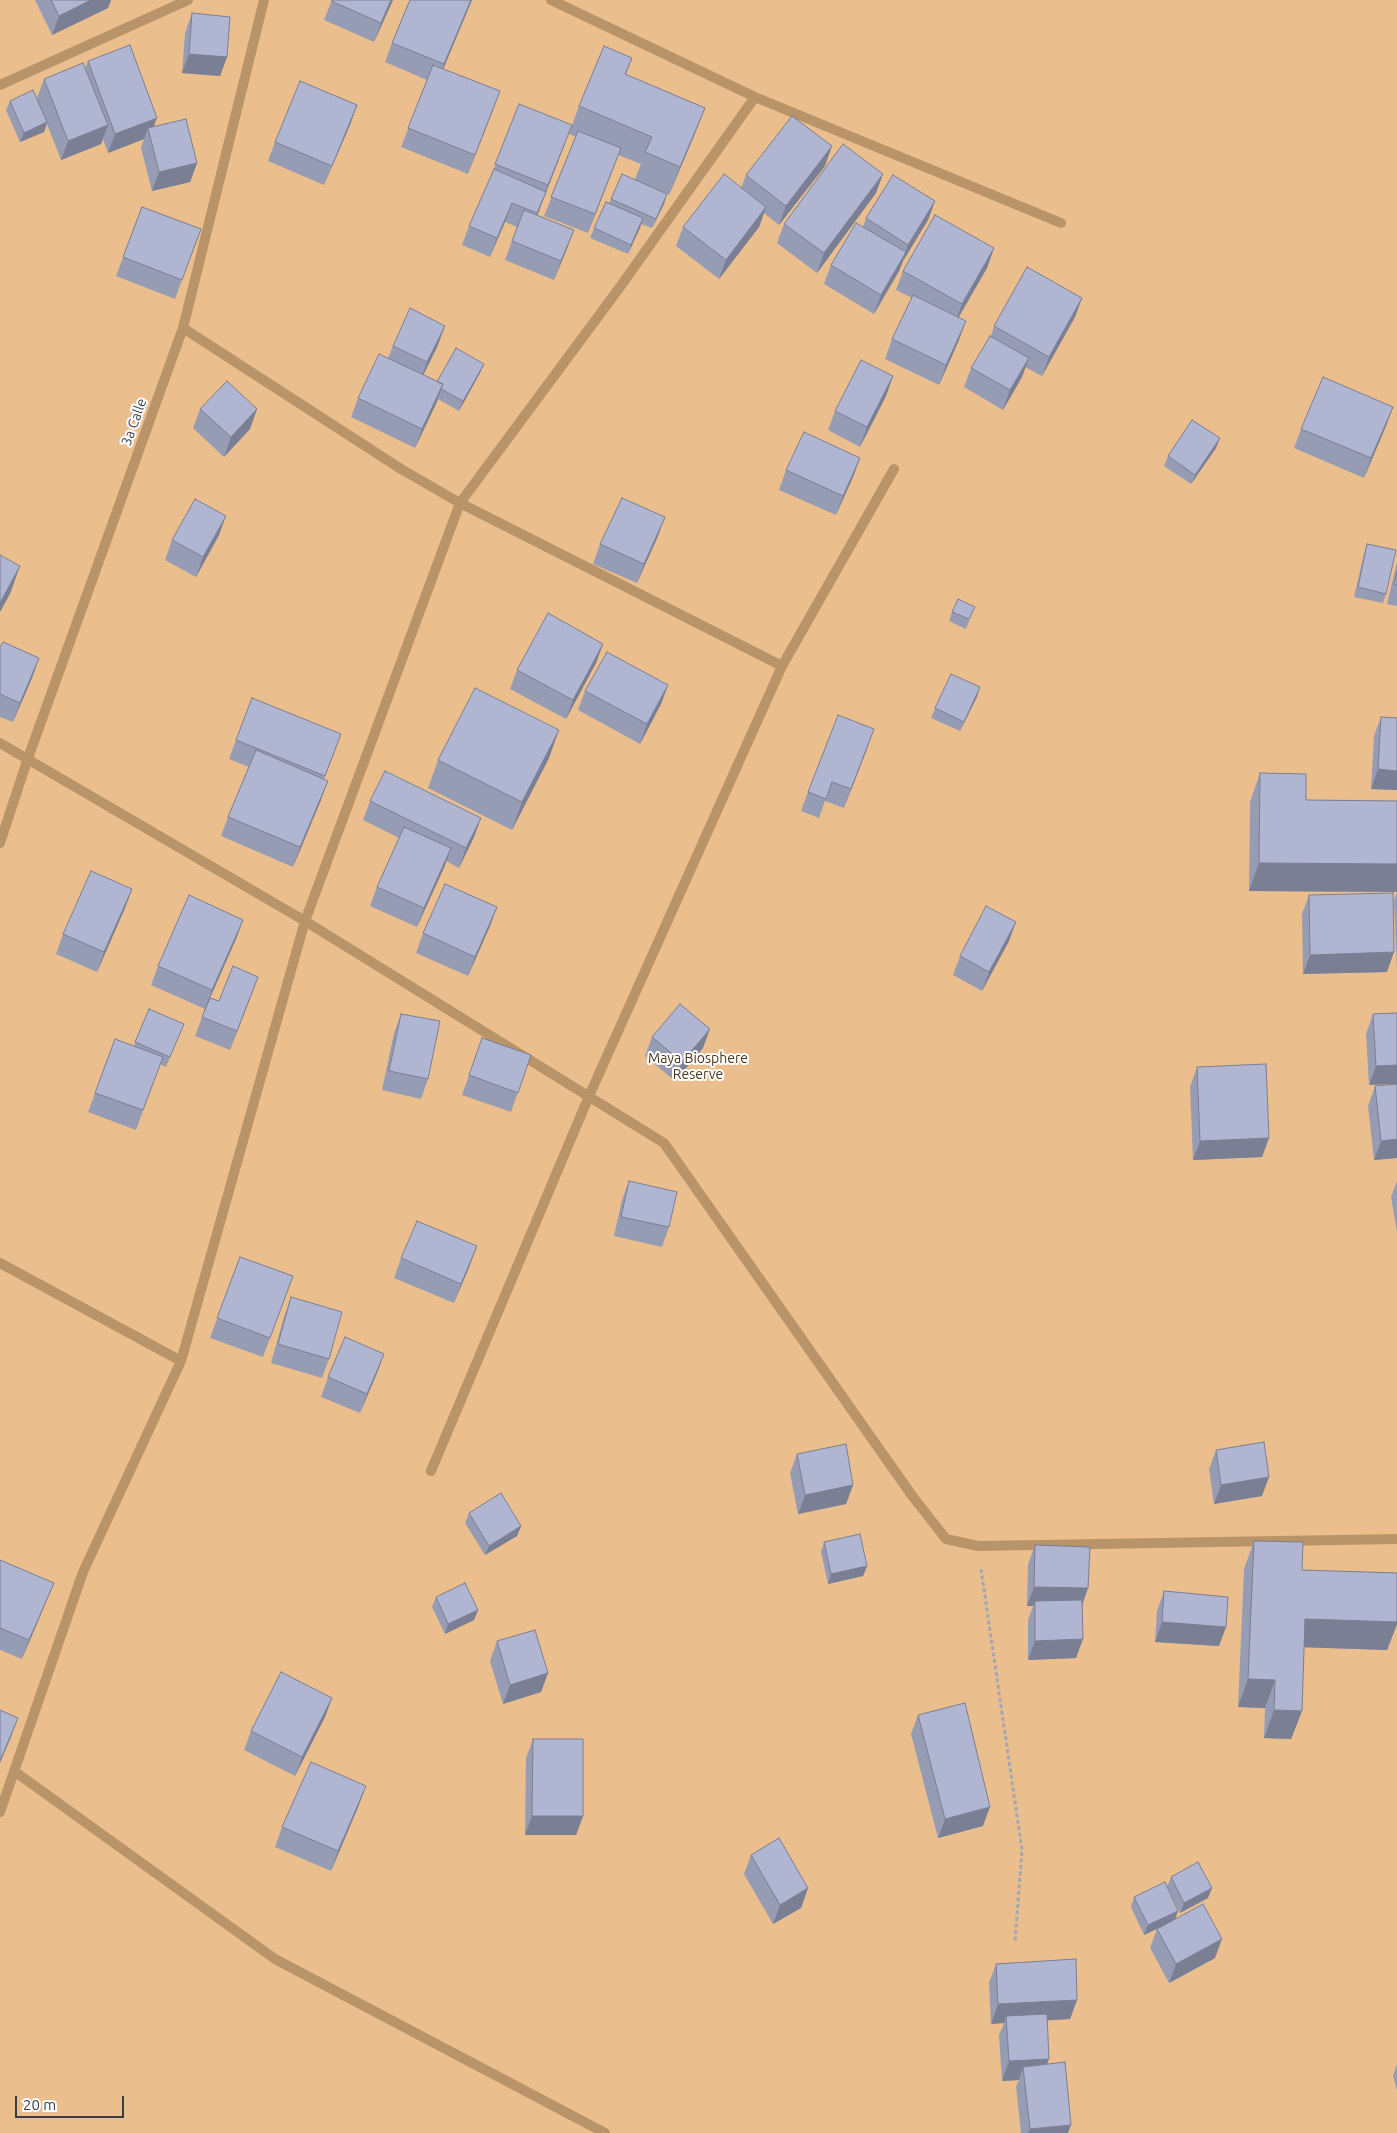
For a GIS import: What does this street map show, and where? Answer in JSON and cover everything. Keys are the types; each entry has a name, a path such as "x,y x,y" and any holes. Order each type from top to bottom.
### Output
{"street":[{"path":"0,85 188,0"},
{"name":"3a Calle","path":"0,843 28,758 183,328 264,0"},
{"path":"551,0 755,97 1061,223"},
{"path":"0,1812 83,1572 181,1361 305,921 460,503 620,286 755,97"},
{"path":"183,328 401,469 460,503 782,666"},
{"path":"431,1470 588,1096 782,666 894,469"},
{"path":"0,743 305,921 664,1143 913,1497 946,1539 978,1546 1397,1539"},
{"path":"0,1264 181,1361"},
{"path":"14,1771 275,1959 605,2133"}],"path":[{"path":"978,1546 1022,1850 1015,1942"}],"green space":[{"name":"Maya Biosphere Reserve","path":"0,0 1397,0 1397,2133 0,2133"}],"building":[{"path":"51,0 91,0 59,16"},
{"path":"332,0 391,0 381,23"},
{"path":"410,0 471,0 444,64 392,43"},
{"path":"192,13 230,17 227,57 189,54"},
{"path":"130,45 157,118 115,134 88,61"},
{"path":"604,46 632,58 625,74 705,108 680,167 645,152 652,137 579,106"},
{"path":"83,63 108,125 68,141 44,79"},
{"path":"433,65 500,91 475,155 408,128"},
{"path":"300,81 357,105 332,166 275,142"},
{"path":"33,90 47,122 24,133 10,101"},
{"path":"519,104 572,125 548,185 495,164"},
{"path":"792,116 832,146 786,206 746,175"},
{"path":"186,119 197,163 159,172 148,128"},
{"path":"578,131 621,148 595,214 551,197"},
{"path":"843,144 883,174 824,253 784,224"},
{"path":"494,169 546,192 537,213 512,203 497,238 469,226"},
{"path":"622,174 667,194 656,219 611,199"},
{"path":"724,174 766,207 726,260 683,227"},
{"path":"893,175 935,201 908,245 866,218"},
{"path":"606,202 643,218 631,245 594,228"},
{"path":"142,207 201,229 182,280 123,257"},
{"path":"524,210 574,230 561,261 512,241"},
{"path":"935,215 994,248 962,304 903,271"},
{"path":"856,223 906,252 881,295 831,265"},
{"path":"1027,267 1082,298 1049,357 994,326"},
{"path":"913,295 966,321 946,365 892,339"},
{"path":"410,308 445,326 427,362 393,346"},
{"path":"990,336 1029,358 1010,390 971,368"},
{"path":"456,348 484,364 463,401 441,389 443,384 437,382"},
{"path":"379,354 443,384 422,429 358,398"},
{"path":"861,360 893,376 867,427 835,411"},
{"path":"1323,377 1393,407 1371,458 1301,429"},
{"path":"227,381 257,409 231,437 200,409"},
{"path":"1192,420 1220,438 1195,475 1168,456"},
{"path":"804,432 860,458 843,496 786,470"},
{"path":"622,498 665,517 644,564 600,544"},
{"path":"195,499 226,516 203,557 172,540"},
{"path":"1367,544 1396,550 1386,594 1358,587"},
{"path":"0,555 20,566 0,603"},
{"path":"1397,572 1397,585 1394,585"},
{"path":"958,599 975,607 969,619 952,612"},
{"path":"548,613 603,644 573,700 517,670"},
{"path":"3,642 39,658 20,703 0,694 0,647"},
{"path":"607,652 668,685 647,724 585,691"},
{"path":"951,674 980,687 964,722 935,708"},
{"path":"475,688 559,730 522,802 438,760"},
{"path":"252,698 341,734 325,776 236,740"},
{"path":"838,715 874,729 851,789 832,782 826,799 808,792"},
{"path":"1381,717 1397,718 1397,771 1378,769"},
{"path":"256,750 328,781 300,847 228,817"},
{"path":"385,771 481,818 466,848 370,801"},
{"path":"1260,773 1306,774 1306,800 1397,801 1397,864 1259,863"},
{"path":"404,827 451,848 424,908 377,887"},
{"path":"91,871 132,889 104,952 63,934"},
{"path":"445,884 497,907 475,957 423,933"},
{"path":"1393,893 1394,952 1310,955 1309,895"},
{"path":"189,895 243,920 212,990 158,966"},
{"path":"986,906 1016,922 989,972 960,956"},
{"path":"233,966 258,977 237,1031 202,1017 210,998 219,1001"},
{"path":"680,1004 710,1029 682,1062 652,1037"},
{"path":"149,1009 184,1024 170,1057 135,1042"},
{"path":"1397,1013 1397,1065 1376,1066 1373,1014"},
{"path":"401,1014 440,1021 428,1079 389,1071"},
{"path":"482,1038 531,1055 518,1093 469,1075"},
{"path":"115,1039 163,1057 143,1110 95,1093"},
{"path":"1266,1064 1269,1138 1200,1141 1197,1067"},
{"path":"1397,1084 1397,1139 1381,1141 1375,1086"},
{"path":"629,1181 677,1192 669,1227 621,1217"},
{"path":"417,1221 477,1246 461,1284 401,1258"},
{"path":"240,1257 293,1276 270,1338 217,1318"},
{"path":"291,1297 342,1312 329,1359 278,1344"},
{"path":"345,1337 384,1354 367,1394 328,1377"},
{"path":"1264,1442 1269,1477 1221,1485 1216,1450"},
{"path":"846,1444 853,1485 805,1495 797,1454"},
{"path":"501,1493 521,1526 489,1546 469,1513"},
{"path":"860,1534 867,1566 831,1574 824,1542"},
{"path":"1254,1541 1303,1542 1302,1570 1397,1573 1397,1622 1305,1619 1302,1711 1274,1710 1275,1680 1248,1679"},
{"path":"1035,1545 1090,1547 1088,1588 1034,1587"},
{"path":"0,1560 54,1583 29,1640 0,1628"},
{"path":"465,1583 478,1610 448,1624 436,1597"},
{"path":"1164,1591 1228,1597 1226,1627 1162,1622"},
{"path":"1082,1600 1083,1639 1035,1641 1035,1601"},
{"path":"535,1630 548,1673 510,1685 497,1641"},
{"path":"281,1672 332,1698 302,1757 251,1731"},
{"path":"965,1703 990,1807 945,1819 918,1715"},
{"path":"0,1710 18,1718 0,1761"},
{"path":"533,1739 583,1739 583,1816 532,1816"},
{"path":"311,1762 366,1786 338,1851 282,1827"},
{"path":"779,1838 808,1888 780,1905 751,1855"},
{"path":"1198,1862 1212,1888 1184,1903 1171,1877"},
{"path":"1165,1882 1178,1911 1148,1925 1134,1897"},
{"path":"1203,1904 1222,1939 1176,1964 1157,1929"},
{"path":"1076,1959 1077,2000 998,2004 996,1964"},
{"path":"1047,2014 1049,2059 1009,2061 1006,2016"},
{"path":"1065,2062 1071,2125 1030,2129 1023,2067"}]}
